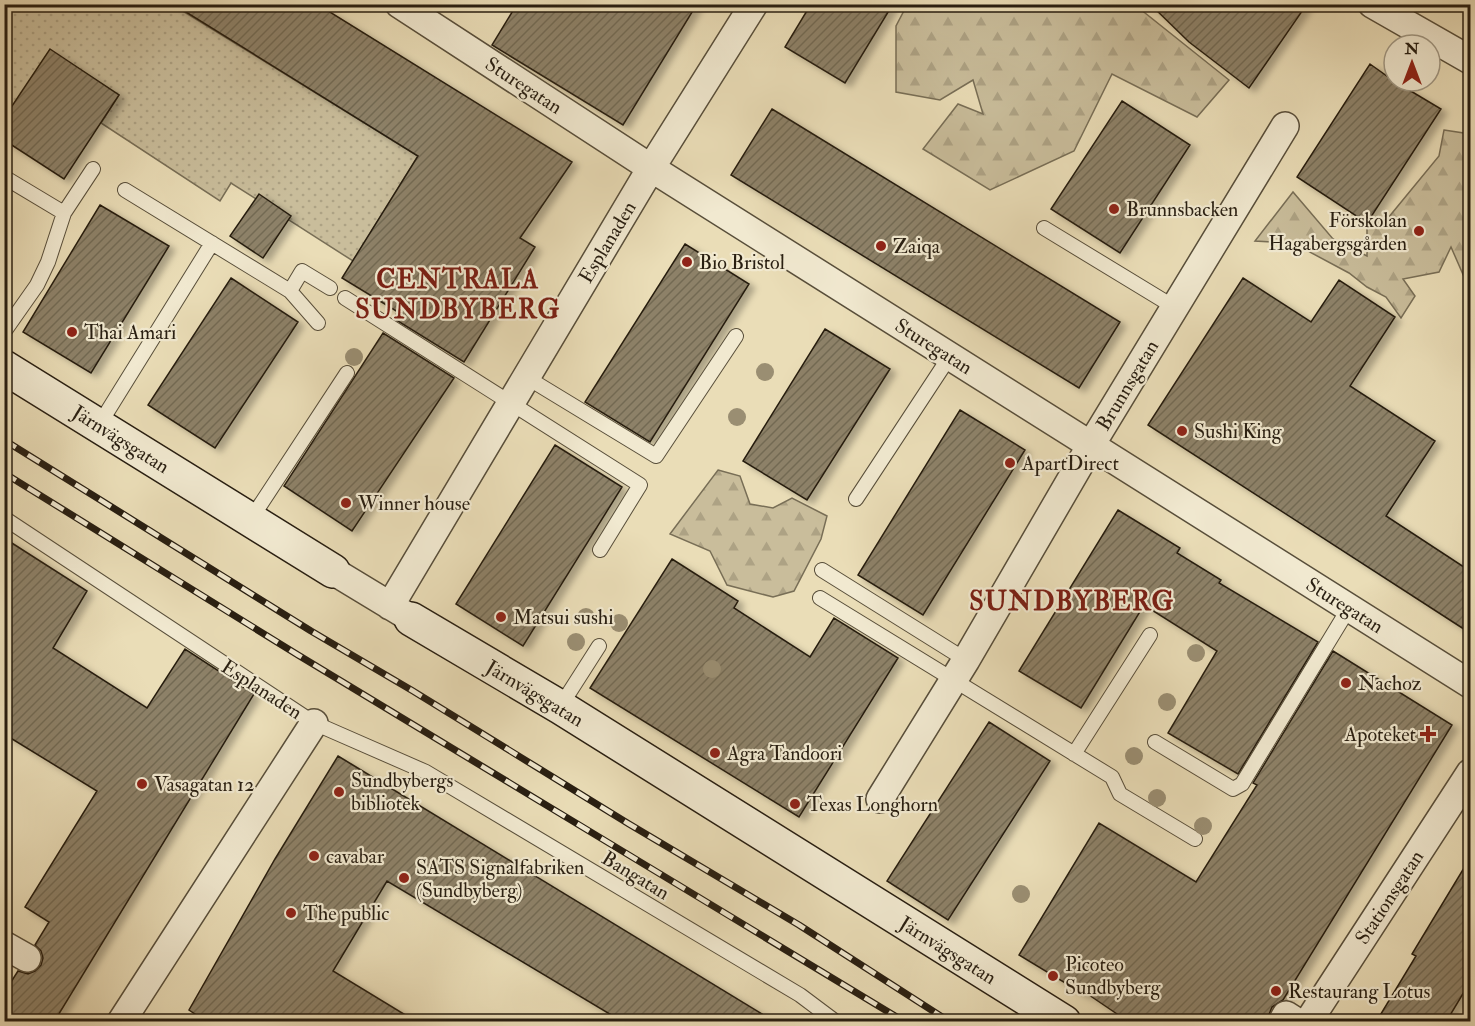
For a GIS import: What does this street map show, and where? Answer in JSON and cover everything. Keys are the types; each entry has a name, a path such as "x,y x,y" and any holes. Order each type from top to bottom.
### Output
{"street":[{"name":"Sturegatan","path":"399,4 651,168 1470,684"},
{"name":"Esplanaden","path":"400,612 510,404 651,168 754,4"},
{"path":"1372,4 1470,60"},
{"name":"Brunnsgatan","path":"880,799 1285,126"},
{"name":"Järnvägsgatan","path":"4,367 333,572 560,707 1064,1022"},
{"name":"Esplanaden","path":"126,1020 314,723"},
{"name":"Stationsgatan","path":"1308,1022 1470,773"},
{"path":"1282,1022 1286,1015 1297,1022"}],"lane":[{"path":"4,332 37,285 48,262 64,213 93,169"},
{"path":"4,177 64,213"},
{"path":"125,190 290,291 318,323"},
{"path":"1044,228 1174,307"},
{"path":"99,425 212,243"},
{"path":"290,291 302,271 330,288"},
{"path":"345,298 640,484 600,550"},
{"path":"526,377 656,456 736,336"},
{"path":"856,499 950,356"},
{"path":"251,519 347,373"},
{"name":"Esplanaden","path":"4,518 314,723"},
{"path":"822,570 1074,754 1112,777 1120,794 1195,839"},
{"path":"820,598 959,671"},
{"path":"1155,742 1233,789 1242,784 1349,608"},
{"path":"1074,754 1150,635"},
{"path":"560,707 599,646"},
{"name":"Bangatan","path":"314,723 426,772 790,989 836,1022"}],"green space":[{"path":"5,5 173,5 418,156 353,261 231,183 220,201 101,123 119,95 50,50 5,118"},
{"path":"907,5 1135,5 1229,80 1197,117 1112,74 1074,151 990,190 923,149 958,104 983,114 973,80 940,100 896,92 896,26"},
{"name":"Förskolan Hagabergsgården","path":"1444,130 1470,134 1470,282 1465,279 1451,247 1439,272 1403,279 1415,296 1401,318 1386,297 1367,287 1349,273 1293,243 1255,241 1293,192 1333,239 1367,256 1367,223 1388,218 1439,156"},
{"path":"718,470 740,476 750,504 773,508 792,498 827,516 821,539 794,591 773,597 727,585 710,551 670,534"}],"building":[{"path":"173,4 317,4 572,162 520,238 535,247 464,362 393,318 398,312 342,278 418,156"},
{"path":"517,4 697,4 623,125 492,45"},
{"path":"811,4 893,4 845,83 785,47"},
{"path":"1150,4 1307,4 1249,88 1189,42"},
{"path":"50,49 119,95 64,179 4,140 4,118"},
{"path":"1370,64 1382,72 1382,93 1414,93 1441,109 1367,223 1297,177"},
{"path":"1122,101 1190,145 1120,253 1051,209"},
{"path":"772,109 1120,322 1079,388 731,175"},
{"path":"259,194 291,216 263,258 230,236"},
{"path":"100,205 169,246 91,373 23,332"},
{"path":"685,244 749,284 650,442 585,402"},
{"path":"231,278 298,322 215,448 148,405"},
{"path":"1243,278 1311,322 1339,280 1395,317 1350,386 1435,441 1386,516 1470,571 1470,633 1148,425"},
{"path":"825,329 890,369 807,500 743,461"},
{"path":"383,333 454,378 352,531 284,486"},
{"path":"960,410 1025,450 923,615 858,575"},
{"path":"555,445 622,487 523,646 456,604"},
{"path":"1118,510 1180,548 1177,553 1221,580 1219,583 1318,642 1238,774 1168,733 1217,651 1144,605 1081,708 1019,671"},
{"name":"Vasagatan 12","path":"4,538 87,591 53,648 147,708 185,649 254,694 54,1022 4,1022 4,993 18,971 28,974 41,965 43,958 41,951 35,945 49,922 25,907 97,791 4,734"},
{"path":"672,559 738,601 734,608 810,657 834,618 898,658 799,817 590,688"},
{"path":"1333,651 1452,725 1283,1000 1272,1007 1266,1022 1129,1022 1086,993 1085,995 1019,955 1099,823 1196,882 1257,785 1253,783"},
{"path":"989,722 1050,761 948,920 887,881"},
{"path":"338,756 775,1022 623,1022 387,881 333,971 417,1022 207,1022 189,1010 275,859"},
{"path":"1470,858 1470,982 1446,1022 1376,1022 1416,956 1412,954"}],"railway":[{"path":"4,440 311,631 799,925 950,1022"},
{"path":"4,473 298,655 905,1022"}],"place":[{"name":"Brunnsbacken","path":"1114,209"},
{"name":"Förskolan Hagabergsgården","path":"1419,231"},
{"name":"Zaiqa","path":"881,246"},
{"name":"Bio Bristol","path":"687,262"},
{"name":"Thai Amari","path":"72,332"},
{"name":"Sushi King","path":"1182,431"},
{"name":"ApartDirect","path":"1010,463"},
{"name":"Winner house","path":"346,503"},
{"name":"Matsui sushi","path":"501,617"},
{"name":"Nachoz","path":"1346,683"},
{"name":"Apoteket","path":"1428,734"},
{"name":"Agra Tandoori","path":"715,753"},
{"name":"Vasagatan 12","path":"142,784"},
{"name":"Sundbybergs bibliotek","path":"339,792"},
{"name":"Texas Longhorn","path":"795,804"},
{"name":"cavabar","path":"314,856"},
{"name":"SATS Signalfabriken (Sundbyberg)","path":"404,878"},
{"name":"The public","path":"291,913"},
{"name":"Picoteo Sundbyberg","path":"1053,976"},
{"name":"Restaurang Lotus","path":"1276,991"}],"district":[{"name":"CENTRALA SUNDBYBERG","path":"458,294"},
{"name":"SUNDBYBERG","path":"1072,601"}]}
